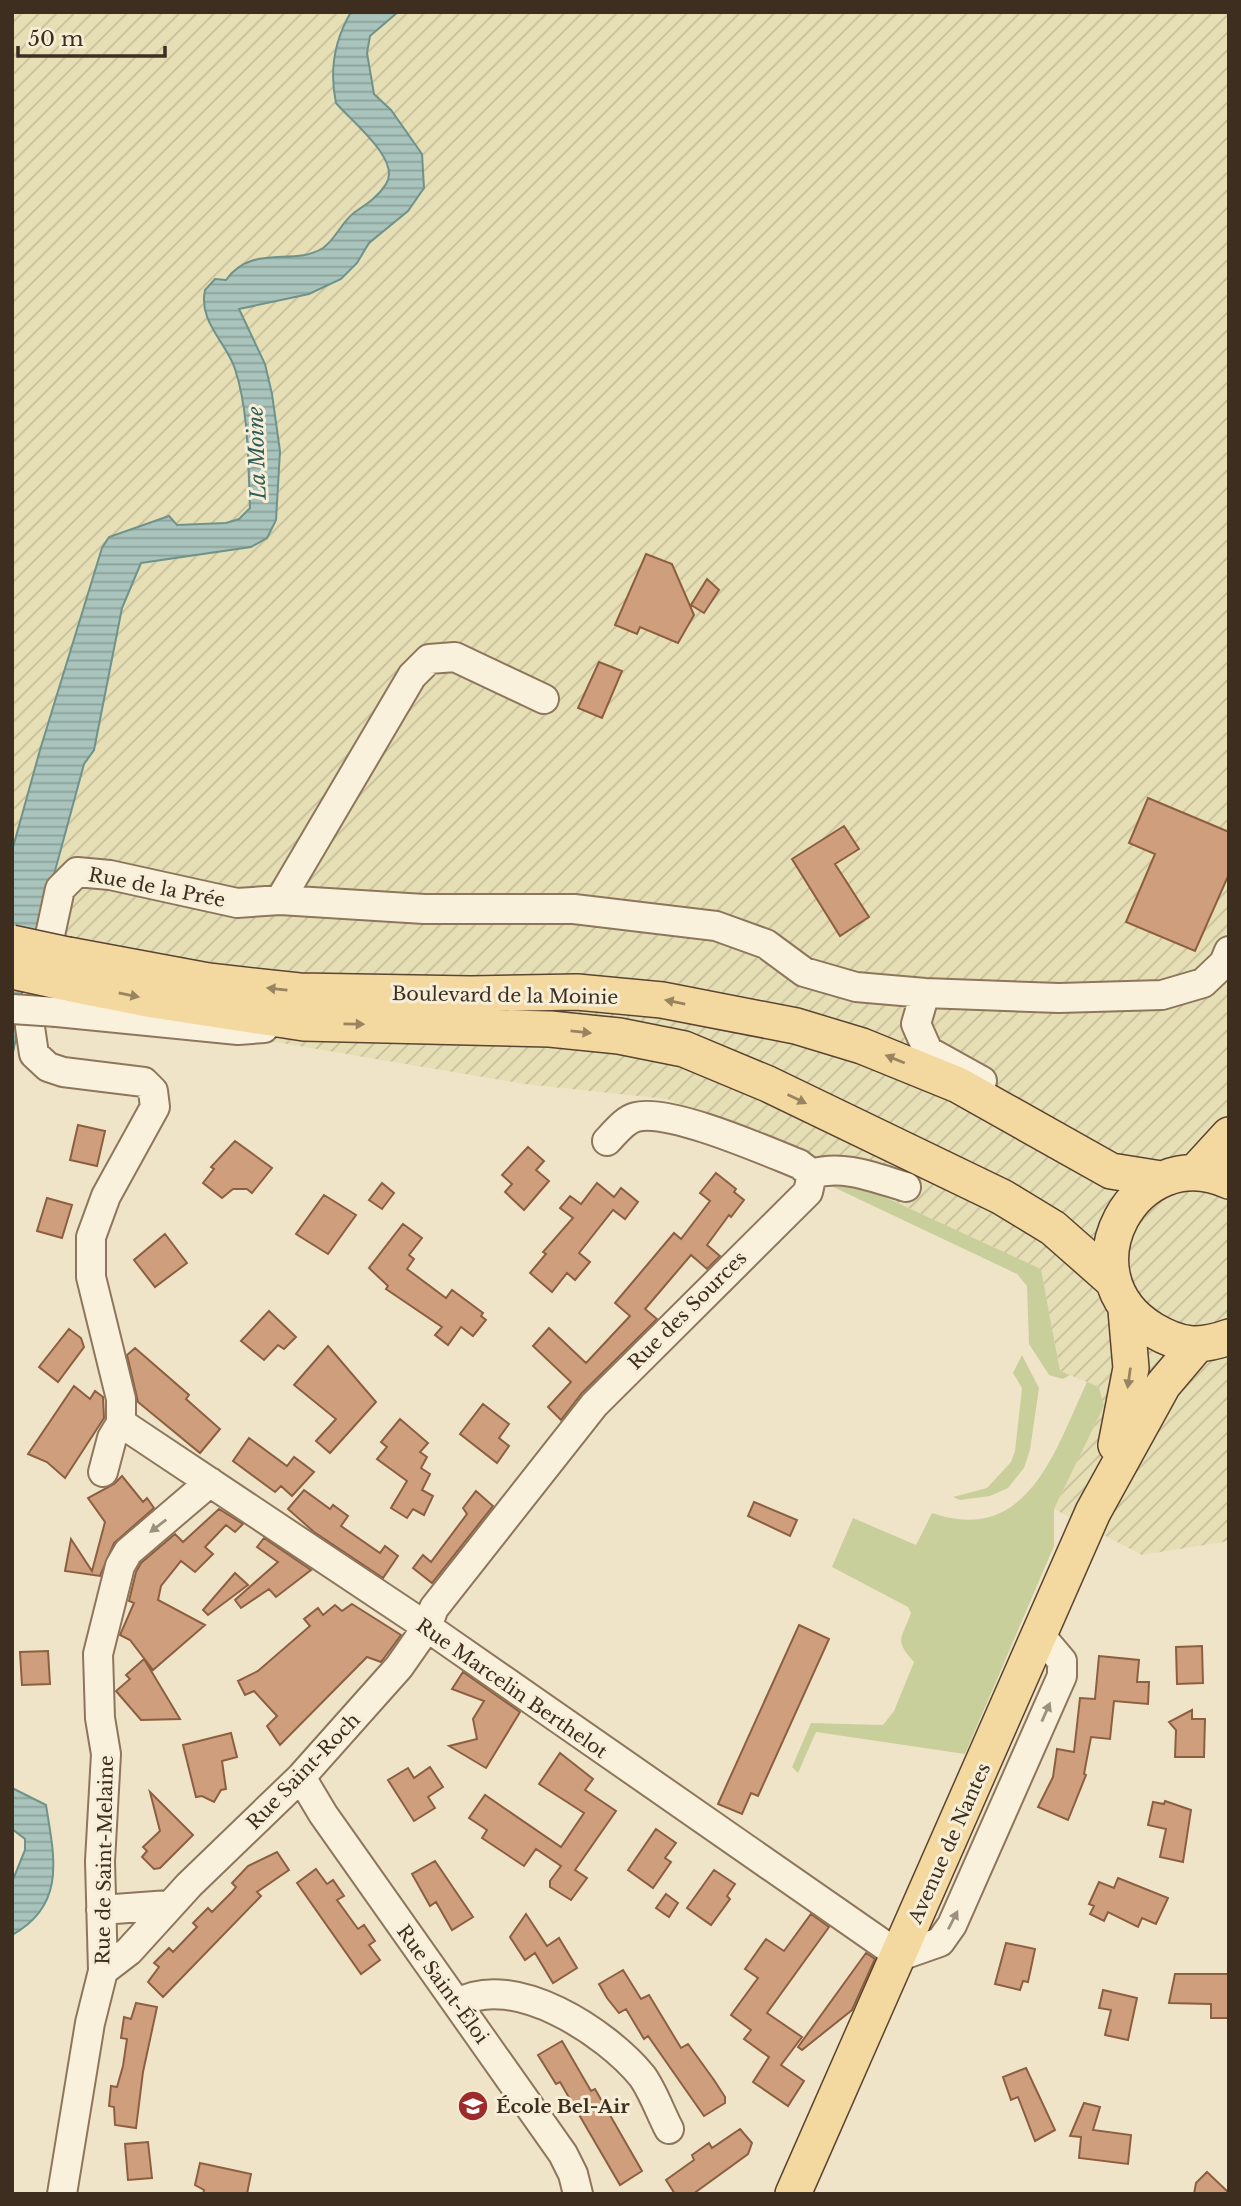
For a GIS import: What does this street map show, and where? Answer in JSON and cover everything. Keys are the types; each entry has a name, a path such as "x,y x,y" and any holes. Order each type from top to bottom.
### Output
{"main road":[{"path":"12,943 62,983"},
{"path":"12,971 62,983"},
{"name":"Boulevard de la Moinie","path":"62,983 208,981 299,991 458,994 577,992 662,1000 796,1027 862,1046 958,1085 1111,1171 1140,1178 1161,1179"},
{"name":"Boulevard de la Moinie","path":"62,983 304,1023 550,1029 619,1036 684,1049 768,1084 1002,1197 1053,1228 1119,1295 1173,1342 1212,1342"},
{"path":"1196,1171 1229,1135"},
{"path":"1161,1179 1196,1171 1229,1181"},
{"name":"Avenue de Nantes","path":"1103,1492 1123,1421 1131,1368 1110,1250 1118,1221 1136,1196 1161,1179"},
{"name":"Avenue de Nantes","path":"793,2194 1103,1492 1163,1385 1212,1342"}],"street":[{"path":"544,699 455,657 429,659 412,676 279,900 424,909 574,909 716,926 766,944 804,972 856,987 925,993 1059,998 1162,995 1203,983 1224,963 1229,951"},
{"name":"Rue de la Prée","path":"121,1423 121,1399 91,1277 91,1237 106,1196 155,1107 153,1091 144,1082 63,1072 48,1066 34,1054 30,1027 60,889 77,872 110,875 237,903 279,900"},
{"path":"12,1009 62,983"},
{"path":"925,993 916,1024 928,1051 1018,1102 1044,1132"},
{"path":"607,1141 637,1116 661,1118 708,1129 799,1164 812,1174 825,1170 847,1170 906,1187"},
{"name":"Rue des Sources","path":"427,1628 433,1608 594,1405 808,1192 812,1174"},
{"path":"103,1472 112,1438 121,1423"},
{"name":"Rue Marcelin Berthelot","path":"121,1423 427,1628 900,1956"},
{"name":"Rue de Saint-Melaine","path":"68,2193 90,2023 103,1971 100,1861 106,1754 100,1718 99,1654 115,1584 128,1552 210,1482"},
{"name":"Rue Saint-Roch","path":"103,1971 139,1942 169,1905 301,1777 399,1667 427,1628"},
{"name":"Rue Saint-Éloi","path":"301,1777 323,1814 563,2154 573,2174 578,2194"},
{"path":"102,1910 169,1905"},
{"path":"102,1910 123,1923 139,1942"},
{"path":"458,2003 472,1995 515,1997 560,2012 593,2031 620,2052 643,2078 669,2129"}],"shaded area":[{"path":"12,12 1229,12 1229,1541 1142,1555 1054,1509 1104,1406 1099,1387 1060,1371 1041,1269 839,1176 806,1154 667,1099 525,1084 91,1011 12,991"}],"green space":[{"path":"839,1176 1041,1269 1060,1371 1070,1375 1063,1379 1049,1375 1029,1344 1027,1286 1017,1274 829,1185"},
{"path":"1022,1355 1039,1388 1030,1450 1024,1468 1008,1488 990,1496 960,1500 953,1497 987,1488 1011,1462 1015,1451 1022,1388 1013,1373"},
{"path":"1087,1382 1099,1387 1104,1406 1054,1509 1054,1546 965,1754 816,1732 798,1773 792,1767 811,1723 883,1725 894,1711 914,1662 904,1649 901,1639 911,1613 908,1607 832,1567 853,1518 916,1545 932,1513 965,1520 992,1516 1015,1504 1034,1485 1049,1462"}],"water":[{"name":"La Moine","path":"351,12 398,12 370,36 367,53 374,94 391,110 422,154 424,188 408,211 369,243 357,263 341,279 309,294 239,309 265,364 272,394 280,451 276,520 267,538 251,547 141,563 122,608 94,750 84,764 39,930 12,1057 12,851 102,548 109,537 169,516 177,525 226,523 239,519 250,508 247,438 240,385 231,359 209,322 204,302 205,290 215,279 226,280 248,262 299,256 323,248 350,216 376,196 386,184 389,174 381,152 336,103 334,56 340,34"},
{"path":"12,1788 46,1805 52,1843 53,1878 42,1909 30,1923 12,1935 12,1882 25,1850 25,1839 12,1829"}],"building":[{"path":"646,554 672,564 694,615 678,643 640,627 637,634 615,625"},
{"path":"707,579 719,590 704,613 691,605"},
{"path":"599,662 622,671 602,718 578,708"},
{"path":"1148,798 1229,832 1229,874 1195,951 1126,922 1155,854 1129,843"},
{"path":"844,826 859,849 835,864 869,917 840,936 792,859"},
{"path":"78,1125 105,1131 97,1166 70,1160"},
{"path":"235,1141 272,1168 252,1193 247,1189 233,1189 222,1198 203,1183 214,1169 211,1167"},
{"path":"528,1147 544,1161 536,1170 549,1181 524,1210 505,1192 512,1184 502,1175"},
{"path":"716,1173 736,1189 734,1192 744,1200 707,1245 720,1256 707,1269 691,1255 645,1309 657,1319 582,1393 561,1420 548,1407 571,1382 533,1346 549,1328 586,1363 630,1316 615,1303 674,1233 681,1239 710,1201 700,1193"},
{"path":"382,1183 394,1193 382,1209 369,1200"},
{"path":"597,1183 614,1197 621,1188 638,1202 625,1219 613,1210 579,1253 590,1262 575,1280 567,1273 552,1292 530,1273 546,1254 543,1252 573,1218 560,1208 570,1196 581,1204"},
{"path":"324,1195 356,1215 328,1254 296,1234"},
{"path":"47,1198 72,1205 62,1238 37,1231"},
{"path":"403,1224 422,1238 409,1255 414,1259 407,1269 446,1298 452,1290 483,1313 481,1316 486,1320 473,1336 461,1327 448,1345 435,1335 442,1327 386,1289 388,1286 369,1268"},
{"path":"165,1234 187,1263 155,1287 134,1260"},
{"path":"269,1311 296,1337 284,1349 278,1345 264,1360 241,1341"},
{"path":"69,1329 81,1338 84,1347 58,1382 39,1367"},
{"path":"328,1346 376,1402 330,1453 316,1441 336,1419 294,1385"},
{"path":"135,1348 189,1395 186,1399 220,1429 200,1453 138,1402 127,1355"},
{"path":"74,1386 90,1399 95,1391 103,1397 104,1418 65,1478 47,1462 28,1454"},
{"path":"483,1404 509,1424 499,1438 509,1446 497,1463 460,1434"},
{"path":"400,1419 428,1443 420,1452 427,1457 421,1468 430,1474 422,1490 433,1496 424,1515 413,1509 407,1518 391,1508 407,1481 377,1459 387,1447 381,1442"},
{"path":"249,1438 287,1466 294,1457 314,1472 292,1496 281,1486 275,1492 233,1461"},
{"path":"122,1476 143,1502 147,1498 154,1508 114,1543 100,1576 65,1571 71,1539 92,1571 105,1522 88,1498 114,1484"},
{"path":"304,1490 330,1509 333,1505 348,1516 341,1526 380,1553 385,1546 398,1556 383,1578 314,1532 288,1509"},
{"path":"476,1491 493,1506 432,1583 413,1568 423,1555 431,1562 467,1514 463,1508"},
{"path":"754,1502 797,1520 790,1536 748,1516"},
{"path":"219,1509 243,1524 235,1532 226,1525 205,1547 213,1554 195,1572 181,1561 161,1586 158,1600 205,1625 153,1670 130,1640 120,1635 134,1603 129,1601 136,1572 141,1563 175,1534 183,1542"},
{"path":"264,1538 311,1570 276,1597 269,1589 241,1608 235,1600 278,1562 257,1547"},
{"path":"235,1573 248,1585 208,1615 203,1610"},
{"path":"352,1604 401,1635 381,1662 367,1657 280,1745 267,1726 277,1716 254,1691 245,1695 238,1681 258,1671 310,1626 304,1619 318,1608 323,1615 335,1605 342,1611"},
{"path":"799,1625 829,1639 758,1796 751,1793 742,1814 718,1804"},
{"path":"1202,1646 1203,1683 1177,1684 1176,1647"},
{"path":"48,1651 50,1684 22,1685 20,1652"},
{"path":"1099,1656 1139,1660 1137,1682 1149,1682 1148,1704 1114,1701 1110,1739 1091,1737 1084,1774 1086,1775 1068,1820 1038,1807 1053,1777 1057,1749 1074,1752 1080,1698 1095,1699"},
{"path":"144,1659 180,1719 141,1720 116,1691 130,1679 126,1675"},
{"path":"463,1672 520,1712 486,1768 449,1746 477,1739 473,1719 484,1701 452,1689"},
{"path":"1192,1710 1192,1719 1205,1719 1204,1757 1175,1757 1176,1730 1169,1722"},
{"path":"231,1733 237,1757 222,1761 226,1789 221,1790 214,1802 202,1796 196,1797 183,1745"},
{"path":"560,1753 593,1779 585,1790 616,1811 575,1870 587,1878 571,1900 550,1887 550,1881 561,1866 536,1849 524,1866 482,1838 487,1830 469,1818 485,1795 561,1847 584,1813 539,1784"},
{"path":"430,1767 443,1787 428,1797 435,1808 414,1821 388,1780 408,1768 414,1778"},
{"path":"150,1792 193,1835 160,1868 154,1869 142,1857 147,1851 143,1847 160,1831"},
{"path":"1165,1801 1191,1810 1183,1862 1160,1857 1166,1829 1148,1825 1153,1802 1164,1804"},
{"path":"656,1829 676,1843 665,1858 671,1862 653,1888 628,1870"},
{"path":"277,1852 289,1870 257,1892 261,1896 163,1997 148,1982 159,1967 154,1963 169,1948 173,1952 197,1927 193,1923 208,1908 212,1912 232,1892 236,1887 232,1883 248,1866"},
{"path":"435,1861 473,1917 452,1930 436,1902 430,1906 412,1874"},
{"path":"316,1869 327,1884 333,1880 344,1896 337,1900 358,1929 364,1925 375,1941 369,1945 380,1960 361,1974 297,1883"},
{"path":"714,1870 735,1884 727,1896 730,1899 711,1925 687,1908"},
{"path":"1118,1878 1168,1898 1156,1924 1142,1918 1138,1927 1108,1912 1104,1921 1090,1914 1094,1906 1089,1904 1099,1882 1114,1888"},
{"path":"666,1894 678,1903 669,1917 656,1908"},
{"path":"526,1914 547,1946 559,1938 577,1968 553,1983 535,1953 525,1960 510,1937"},
{"path":"811,1914 829,1927 767,2013 802,2037 781,2065 804,2081 788,2106 753,2082 769,2057 744,2039 751,2030 731,2015 758,1978 745,1969 766,1939 784,1951"},
{"path":"1006,1943 1035,1949 1028,1982 1023,1981 1020,1990 995,1984"},
{"path":"866,1953 875,1959 852,2010 802,2050 798,2047"},
{"path":"623,1970 641,1999 649,1995 681,2048 688,2044 725,2097 725,2103 704,2116 648,2036 644,2039 626,2009 619,2013 607,1998 599,1984"},
{"path":"1175,1974 1229,1974 1229,2018 1211,2018 1211,2004 1169,2003"},
{"path":"1103,1990 1137,1998 1128,2040 1105,2035 1111,2010 1099,2008"},
{"path":"136,2003 157,2007 143,2072 136,2128 115,2125 114,2107 109,2106 111,2086 117,2087 123,2066 127,2039 121,2038 124,2017 131,2019"},
{"path":"562,2041 591,2091 595,2089 642,2171 620,2185 560,2082 556,2084 538,2055"},
{"path":"1026,2068 1055,2130 1035,2141 1018,2097 1011,2100 1003,2077"},
{"path":"1084,2103 1100,2107 1093,2130 1131,2135 1128,2164 1079,2158 1081,2137 1070,2136"},
{"path":"740,2129 752,2143 748,2154 693,2194 675,2194 666,2180 694,2160 692,2155 709,2143 712,2148"},
{"path":"148,2142 152,2178 128,2180 125,2144"},
{"path":"200,2163 251,2174 247,2194 203,2194 204,2190 195,2185"},
{"path":"1207,2172 1229,2194 1194,2194 1196,2183"}],"place":[{"name":"École Bel-Air","path":"473,2106"}]}
